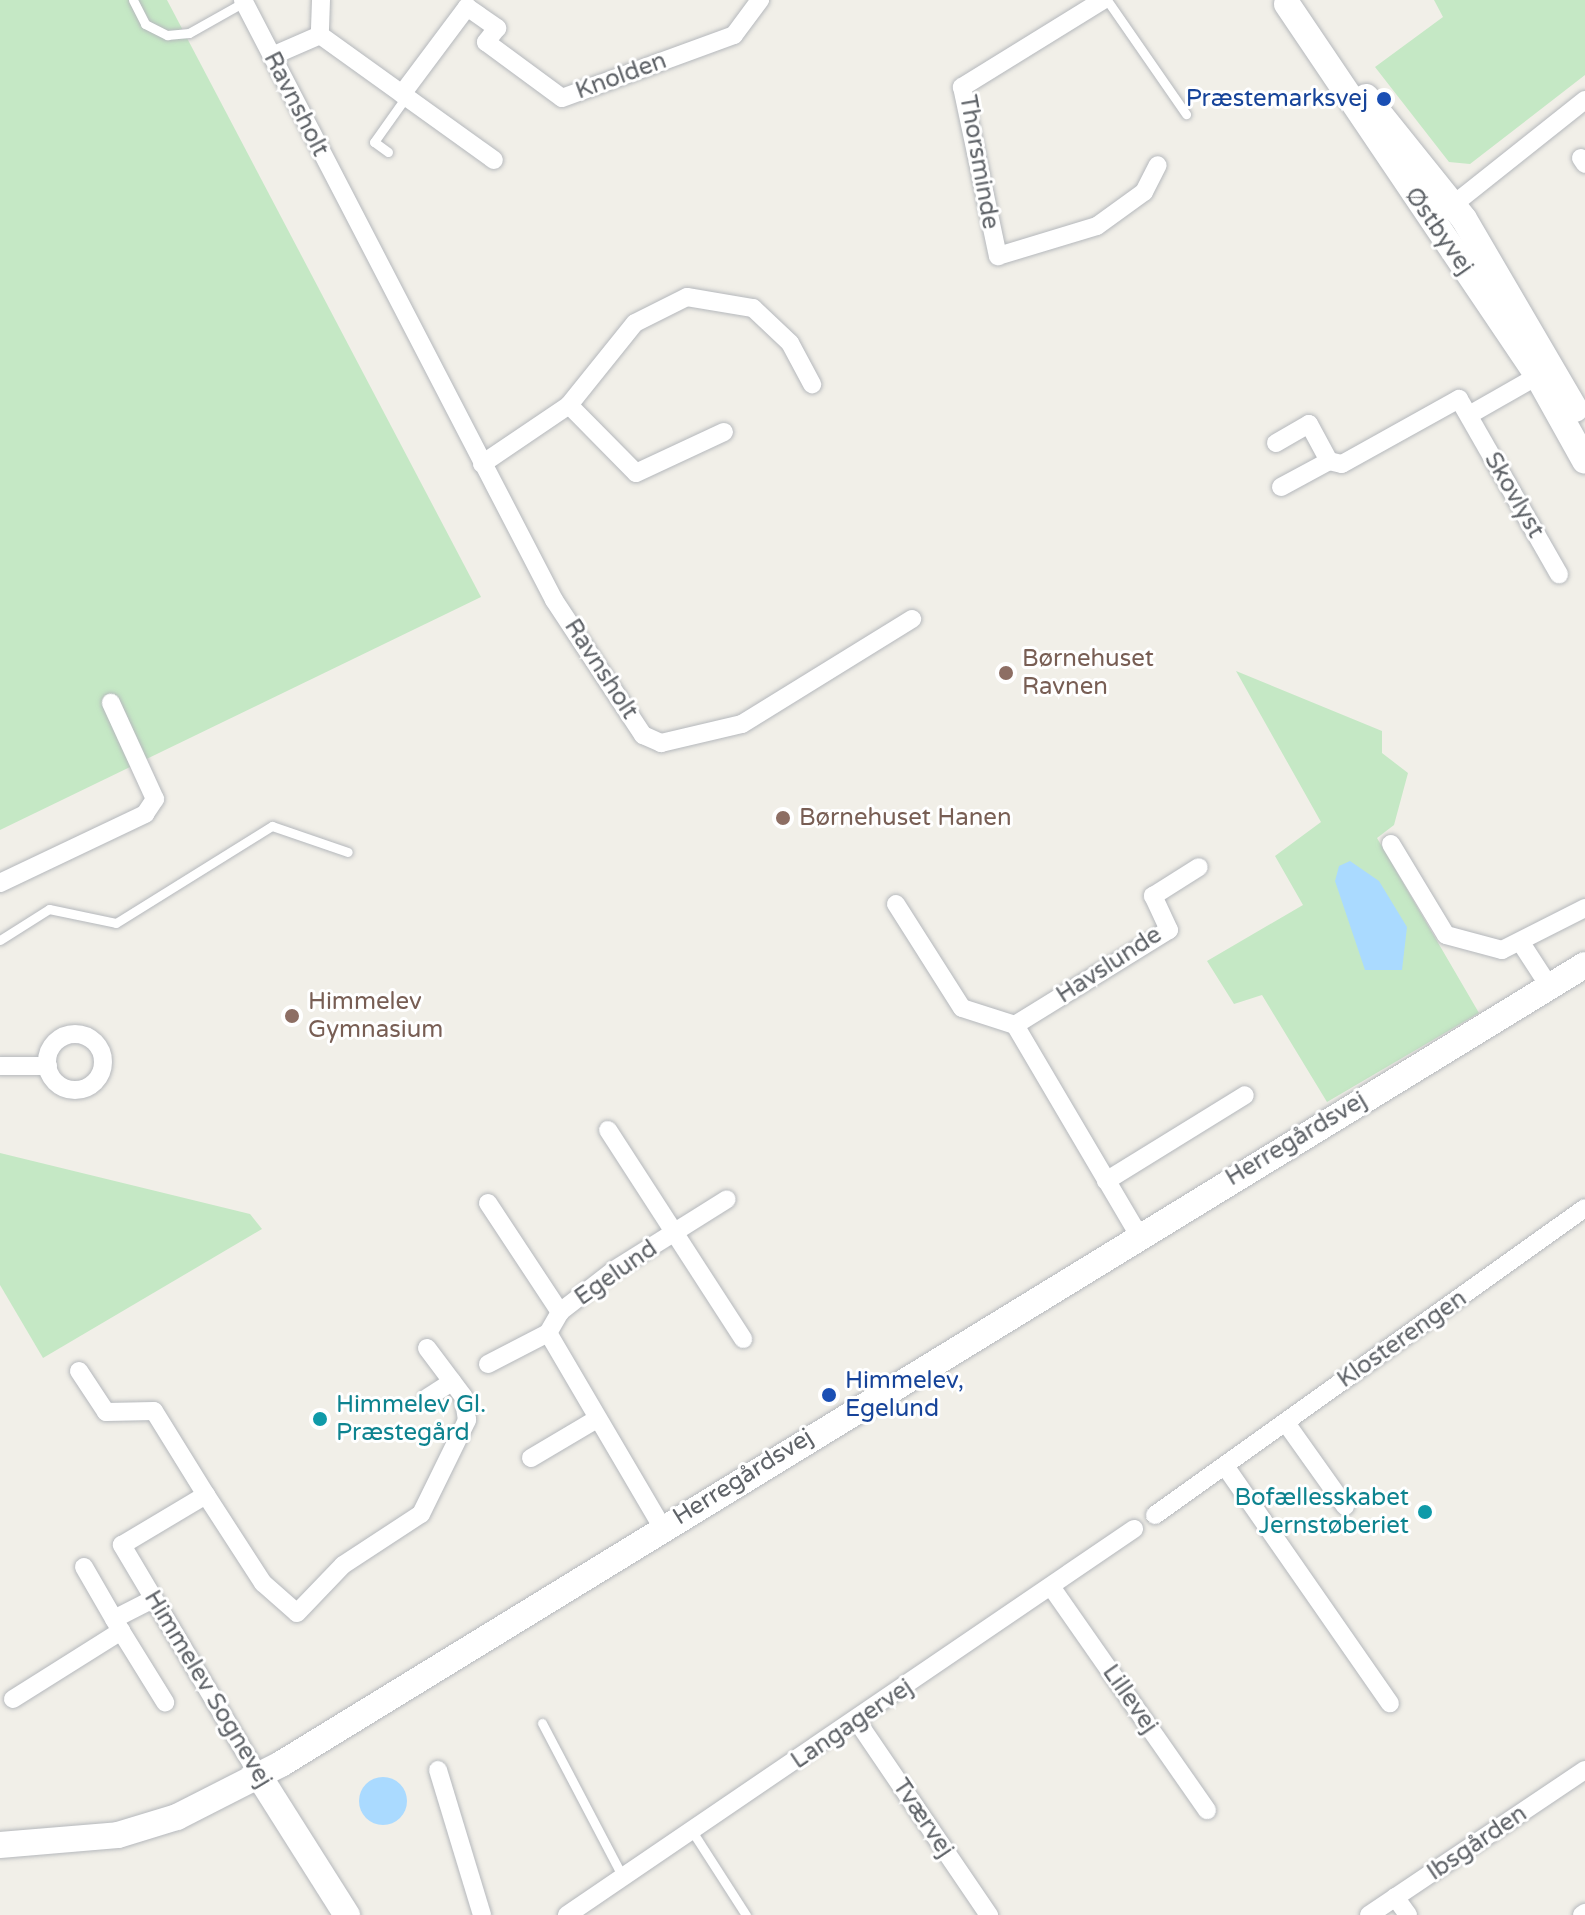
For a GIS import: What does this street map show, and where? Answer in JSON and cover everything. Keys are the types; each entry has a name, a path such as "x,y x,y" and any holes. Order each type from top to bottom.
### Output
{"street":[{"path":"320,35 321,0"},
{"name":"Knolden","path":"404,96 462,3 497,28 486,42 562,98 734,35 760,0"},
{"name":"Thorsminde","path":"1105,0 962,87 998,256 1097,226 1144,192 1158,165"},
{"name":"Ravnsholt","path":"243,1 554,600 643,735 661,743 742,724 912,619"},
{"name":"Østbyvej","path":"1285,2 1453,205 1546,371 1585,461"},
{"name":"Østbyvej","path":"1285,2 1432,221 1546,371 1585,430"},
{"path":"272,56 320,35"},
{"path":"320,35 494,160"},
{"path":"1432,221 1585,100"},
{"path":"482,464 569,405 635,323 687,297 753,308 790,343 812,384"},
{"path":"1281,487 1329,461 1342,464 1459,399 1469,415 1546,371"},
{"path":"569,405 636,473 724,432"},
{"name":"Skovlyst","path":"1469,415 1559,574"},
{"path":"1276,443 1309,424 1329,461"},
{"path":"0,883 145,814 155,799 111,703"},
{"path":"1391,844 1446,935 1502,950 1523,946 1585,908"},
{"name":"Havslunde","path":"1015,1025 1169,930 1153,896 1199,867"},
{"path":"896,904 962,1008 1015,1025 1138,1234"},
{"path":"1523,946 1549,986"},
{"name":"Herregårdsvej","path":"0,1845 118,1835 177,1817 259,1776 1138,1234 1585,965"},
{"path":"0,1066 48,1066"},
{"path":"1106,1181 1245,1095"},
{"name":"Egelund","path":"608,1130 672,1234 743,1339"},
{"name":"Egelund","path":"548,1333 560,1312 727,1199"},
{"name":"Egelund","path":"488,1203 560,1312"},
{"name":"Klosterengen","path":"1155,1515 1583,1213"},
{"path":"488,1364 548,1333 662,1527"},
{"path":"79,1371 106,1412 154,1411 263,1583 297,1613 343,1565 421,1514 467,1420 452,1382 427,1348"},
{"path":"427,1398 452,1382"},
{"path":"531,1458 597,1419"},
{"path":"1286,1423 1345,1506"},
{"path":"1225,1466 1390,1703"},
{"name":"Himmelev Sognevej","path":"206,1495 122,1545 259,1776 347,1915"},
{"name":"Langagervej","path":"567,1915 857,1721 1134,1529"},
{"path":"84,1567 165,1702"},
{"name":"Lillevej","path":"1052,1588 1207,1810"},
{"path":"13,1699 153,1599"},
{"name":"Tværvej","path":"857,1721 989,1915"},
{"path":"438,1770 482,1915"},
{"name":"Ibsgården","path":"1369,1915 1585,1770"},
{"path":"1395,1897 1408,1915"}],"lane":[{"path":"133,0 145,24 167,35 189,33 243,1"},
{"name":"Thorsminde","path":"1105,0 1186,114"},
{"path":"388,152 374,142 404,96"},
{"path":"0,940 49,909 116,923 272,826 348,852"},
{"path":"542,1723 623,1877"},
{"path":"692,1831 746,1915"}],"green space":[{"path":"0,0 167,0 481,597 0,830"},
{"path":"1434,0 1585,0 1585,75 1470,164 1449,162 1375,67 1443,17"},
{"path":"1236,671 1382,731 1382,753 1408,773 1394,825 1377,838 1479,1013 1327,1102 1262,995 1234,1004 1207,961 1303,905 1275,856 1321,822"},
{"path":"0,1153 250,1214 262,1229 43,1358 0,1285"}],"water":[{"path":"1350,861 1379,881 1407,927 1402,970 1365,970 1335,881 1339,866"},
{"path":"383,1777 400,1784 407,1801 400,1818 383,1825 366,1818 359,1801 366,1784"}],"place":[{"name":"Præstemarksvej","path":"1384,99"},
{"name":"Børnehuset Ravnen","path":"1006,673"},
{"name":"Børnehuset Hanen","path":"783,818"},
{"name":"Himmelev Gymnasium","path":"292,1016"},
{"name":"Himmelev, Egelund","path":"829,1395"},
{"name":"Himmelev Gl. Præstegård","path":"320,1419"},
{"name":"Bofællesskabet Jernstøberiet","path":"1425,1512"}]}
